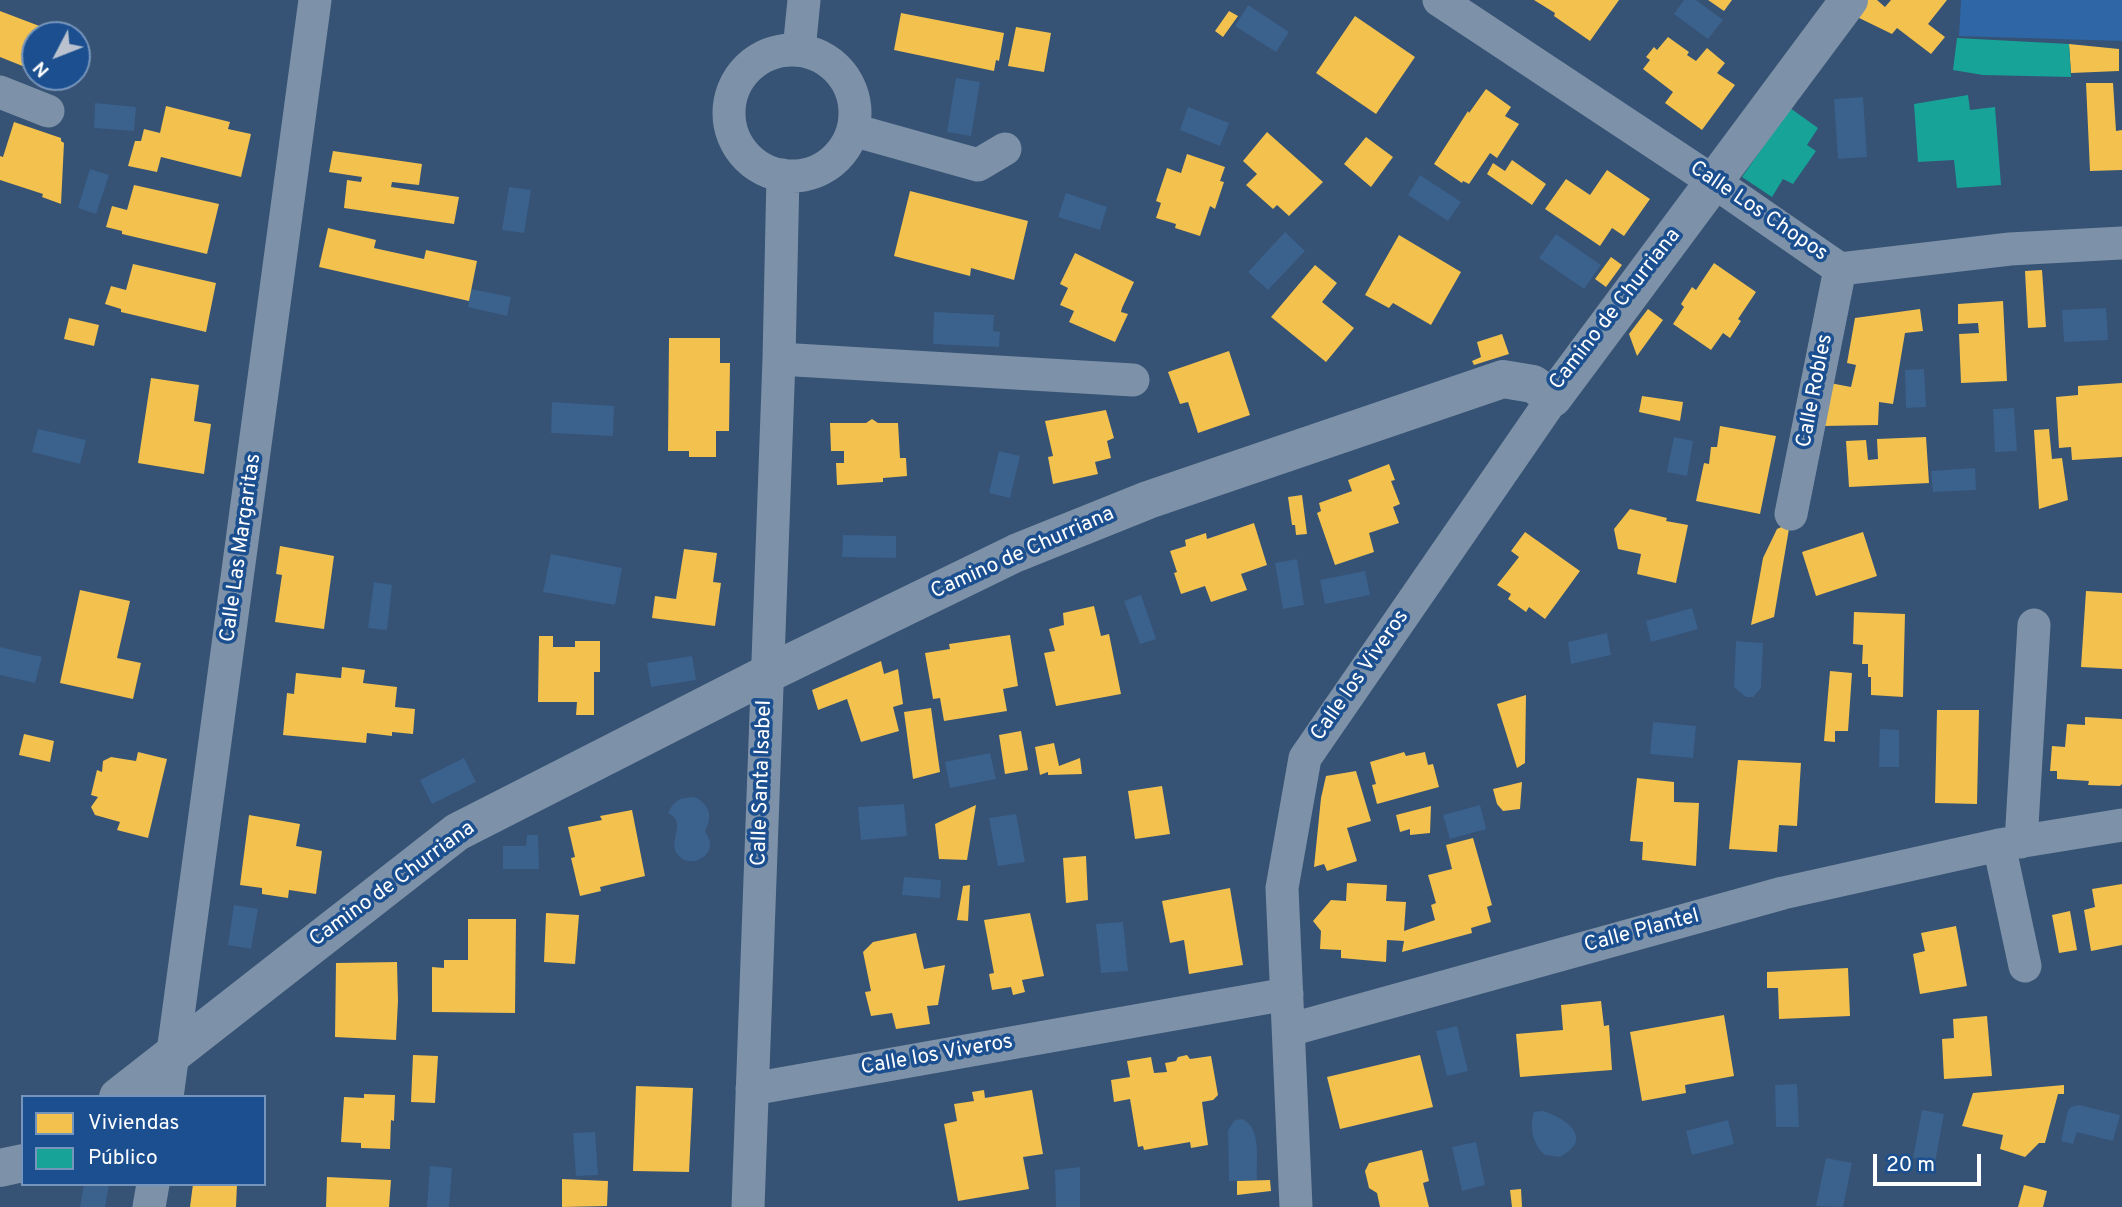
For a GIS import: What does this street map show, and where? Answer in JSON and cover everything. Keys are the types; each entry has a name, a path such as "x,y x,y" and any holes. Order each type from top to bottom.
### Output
{"street":[{"name":"Calle Las Margaritas","path":"167,1095 315,0"},
{"path":"799,50 804,0"},
{"name":"Calle Los Chopos","path":"1439,0 1714,181 1840,269 2010,249 2122,243"},
{"name":"Camino de Churriana","path":"120,1095 457,832 767,674 1016,554 1148,500 1503,379 1533,384 1553,398 1849,0"},
{"path":"799,50 820,56 837,69 850,88 855,109 853,130 846,147 834,161 818,171 801,176 783,175 762,169 745,155 734,137 729,116 732,94 742,75 758,60 777,52 799,50"},
{"path":"0,92 48,111"},
{"path":"853,130 978,165 1005,149"},
{"name":"Calle Santa Isabel","path":"747,1207 779,359 783,175"},
{"name":"Calle Robles","path":"1791,514 1840,269"},
{"path":"779,359 1133,380"},
{"name":"Calle los Viveros","path":"1296,1207 1282,888 1305,758 1553,398"},
{"path":"2025,966 2010,843 2034,625"},
{"name":"Calle Plantel","path":"1289,1030 1783,893 2010,843 2122,825"},
{"name":"Calle los Viveros","path":"752,1089 1287,994"},
{"path":"0,1168 21,1163"},
{"path":"149,1207 153,1186"}],"shaded area":[{"path":"1684,0 1696,0 1723,20 1708,39 1674,14"},
{"path":"1961,0 2122,0 2122,41 1959,36"},
{"path":"1248,5 1289,32 1276,52 1235,26"},
{"path":"956,78 980,82 971,136 947,132"},
{"path":"1863,97 1867,157 1838,159 1834,99"},
{"path":"95,103 136,107 134,131 94,128"},
{"path":"1188,107 1229,123 1220,146 1180,130"},
{"path":"90,169 109,175 96,214 78,208"},
{"path":"1420,175 1461,202 1448,221 1408,195"},
{"path":"509,187 531,190 524,233 502,230"},
{"path":"1066,193 1107,207 1100,230 1058,217"},
{"path":"1285,232 1305,251 1268,290 1248,272"},
{"path":"1556,234 1601,265 1584,289 1539,258"},
{"path":"471,289 511,297 507,316 468,307"},
{"path":"2106,308 2108,340 2064,342 2062,310"},
{"path":"934,312 994,315 993,331 1000,332 999,347 933,344"},
{"path":"1924,369 1926,407 1906,408 1905,370"},
{"path":"552,402 614,406 613,436 551,433"},
{"path":"2014,408 2017,451 1995,452 1993,409"},
{"path":"38,429 86,440 80,464 32,452"},
{"path":"1674,437 1693,441 1687,476 1667,472"},
{"path":"999,451 1020,456 1010,498 989,493"},
{"path":"1975,468 1976,490 1933,492 1931,471"},
{"path":"843,535 896,536 896,558 842,557"},
{"path":"551,554 622,568 615,605 543,592"},
{"path":"1297,559 1304,605 1283,609 1275,563"},
{"path":"1365,571 1370,595 1325,604 1320,580"},
{"path":"374,582 392,585 387,630 368,628"},
{"path":"1141,595 1156,639 1140,644 1124,601"},
{"path":"1692,608 1698,629 1651,642 1646,621"},
{"path":"1607,633 1611,655 1571,664 1568,642"},
{"path":"1736,641 1763,643 1761,688 1753,697 1746,697 1734,687"},
{"path":"0,647 42,657 35,683 0,675"},
{"path":"692,656 696,680 651,687 647,663"},
{"path":"1653,722 1696,726 1693,758 1650,754"},
{"path":"1880,729 1899,730 1899,767 1879,767"},
{"path":"990,753 996,779 950,788 945,762"},
{"path":"464,758 476,782 432,804 420,780"},
{"path":"694,797 707,807 709,820 705,831 710,848 704,857 689,861 675,851 677,822 668,813 678,800"},
{"path":"904,804 907,836 861,840 858,807"},
{"path":"1480,805 1486,829 1450,839 1443,815"},
{"path":"1016,814 1025,862 998,866 989,818"},
{"path":"527,835 538,835 539,869 503,869 503,846 526,846"},
{"path":"904,877 941,880 940,898 902,895"},
{"path":"234,905 258,909 251,949 228,945"},
{"path":"1123,922 1128,971 1101,973 1096,924"},
{"path":"1457,1026 1468,1071 1447,1076 1436,1031"},
{"path":"1797,1084 1799,1127 1776,1127 1775,1085"},
{"path":"2079,1105 2120,1115 2113,1141 2077,1132 2073,1144 2061,1141 2068,1110"},
{"path":"1922,1110 1944,1114 1935,1162 1913,1158"},
{"path":"1542,1111 1567,1123 1576,1136 1570,1150 1560,1157 1545,1155 1535,1141 1532,1130 1534,1112"},
{"path":"1242,1119 1253,1129 1255,1137 1257,1180 1229,1181 1228,1130 1235,1120"},
{"path":"1728,1120 1734,1144 1692,1155 1686,1131"},
{"path":"595,1132 598,1175 576,1176 573,1133"},
{"path":"1476,1142 1485,1185 1462,1191 1452,1147"},
{"path":"1826,1158 1852,1163 1843,1207 1816,1206"},
{"path":"430,1166 452,1168 449,1207 427,1207"},
{"path":"1080,1167 1080,1207 1056,1207 1055,1170"},
{"path":"84,1186 109,1186 105,1207 80,1207"}],"building: Viviendas":[{"path":"1534,0 1619,0 1590,41"},
{"path":"1708,0 1732,0 1724,11"},
{"path":"1867,0 1877,0 1885,7 1891,0 1947,0 1928,24 1945,37 1931,54 1897,28 1892,34 1853,15"},
{"path":"0,11 26,21 21,21 21,65 0,57"},
{"path":"1229,11 1238,16 1223,37 1215,31"},
{"path":"901,13 1004,33 999,61 996,60 994,71 894,50"},
{"path":"1355,16 1415,57 1376,114 1316,73"},
{"path":"1016,27 1051,33 1044,72 1008,66"},
{"path":"1668,37 1689,52 1687,55 1696,61 1707,48 1725,63 1717,73 1735,85 1702,130 1665,103 1673,92 1643,69 1650,60 1646,57 1654,47 1657,50"},
{"path":"2069,44 2119,49 2119,71 2071,73"},
{"path":"2086,83 2113,83 2116,131 2122,130 2122,170 2090,171"},
{"path":"1486,89 1511,107 1505,116 1519,124 1497,158 1490,153 1469,184 1463,181 1462,183 1434,164 1468,111 1469,113"},
{"path":"166,106 230,122 228,129 251,134 241,177 161,157 157,172 128,166 135,141 141,141 144,129 160,133"},
{"path":"14,122 61,138 64,143 61,204 42,197 43,194 0,180 0,156 3,157"},
{"path":"1267,132 1323,182 1289,216 1277,205 1273,209 1246,185 1257,174 1243,161"},
{"path":"1366,137 1393,157 1371,187 1344,164"},
{"path":"333,151 422,164 419,185 392,182 391,187 459,197 454,224 344,208 347,180 361,182 362,177 329,172"},
{"path":"1187,154 1225,167 1220,181 1224,182 1215,209 1210,206 1200,236 1156,218 1161,203 1156,201 1167,168 1181,173"},
{"path":"1512,160 1546,184 1532,205 1487,174 1493,163 1505,171"},
{"path":"1607,170 1650,199 1624,236 1612,228 1600,246 1545,209 1566,179 1590,195"},
{"path":"134,185 219,204 207,254 122,234 122,231 106,227 112,206 127,210"},
{"path":"910,191 1028,221 1014,280 971,268 970,276 894,256"},
{"path":"328,228 376,240 374,248 424,259 426,250 477,261 469,301 319,267"},
{"path":"1399,235 1461,272 1431,325 1393,303 1389,308 1365,295"},
{"path":"1075,253 1134,282 1121,312 1128,314 1115,342 1069,322 1074,311 1060,305 1068,288 1060,284"},
{"path":"1611,257 1622,265 1606,287 1595,279"},
{"path":"1714,263 1756,292 1738,319 1741,321 1730,338 1723,333 1711,350 1673,324 1692,287 1696,290"},
{"path":"133,264 216,283 206,332 121,312 121,309 105,304 111,286 126,290"},
{"path":"1315,265 1337,283 1322,302 1354,328 1326,362 1271,317"},
{"path":"2042,270 2046,327 2028,328 2025,271"},
{"path":"2003,301 2007,381 1961,383 1959,334 1979,333 1978,323 1958,324 1958,304"},
{"path":"1648,309 1663,320 1637,356 1629,334"},
{"path":"1920,309 1923,331 1905,333 1893,404 1879,402 1878,425 1823,426 1830,383 1851,387 1856,365 1847,363 1855,318"},
{"path":"69,318 99,325 94,346 64,339"},
{"path":"1502,334 1509,354 1474,365 1472,361 1481,357 1477,342"},
{"path":"669,338 720,338 720,363 730,363 729,431 716,431 716,457 689,457 689,451 668,451"},
{"path":"1229,351 1250,415 1198,433 1188,402 1180,404 1168,372"},
{"path":"151,378 199,385 194,421 211,424 204,474 138,463"},
{"path":"2122,383 2122,457 2072,460 2071,447 2059,448 2056,397 2078,395 2078,386"},
{"path":"1642,396 1683,402 1680,421 1639,412"},
{"path":"1106,410 1114,438 1107,441 1111,458 1095,462 1098,474 1053,484 1048,457 1053,456 1045,421"},
{"path":"872,419 878,423 898,423 900,458 906,458 907,476 883,478 883,482 837,485 836,463 844,463 844,451 831,451 830,423 866,423"},
{"path":"1720,426 1776,436 1760,514 1696,501 1704,463 1709,464 1711,447 1717,447"},
{"path":"2049,429 2052,459 2062,458 2068,500 2039,509 2034,430"},
{"path":"1926,437 1929,483 1849,487 1846,441 1866,440 1868,460 1878,459 1877,439"},
{"path":"1389,464 1395,480 1391,481 1400,504 1393,507 1399,523 1369,533 1374,552 1335,565 1317,513 1321,511 1319,503 1352,491 1348,480"},
{"path":"1302,495 1307,534 1296,535 1288,497"},
{"path":"1630,509 1688,525 1676,583 1637,574 1641,554 1618,549 1614,529"},
{"path":"1254,523 1267,565 1241,574 1247,590 1211,602 1205,586 1181,594 1170,551 1186,546 1185,540 1206,533 1207,539"},
{"path":"1790,523 1774,617 1751,625 1763,558 1777,529"},
{"path":"1525,532 1580,571 1545,619 1529,607 1526,612 1508,599 1511,594 1497,585 1519,557 1511,551"},
{"path":"1863,532 1877,576 1816,596 1802,552"},
{"path":"280,546 334,556 324,629 275,622 282,575 276,574"},
{"path":"684,549 717,553 713,582 721,583 715,626 652,618 655,596 676,599"},
{"path":"80,590 130,601 117,658 141,663 133,699 60,683"},
{"path":"2086,591 2122,593 2122,669 2081,667"},
{"path":"1094,606 1101,636 1109,634 1121,694 1056,706 1044,653 1055,651 1049,629 1064,625 1063,613"},
{"path":"1854,612 1905,614 1903,697 1871,695 1868,664 1862,664 1863,645 1853,644"},
{"path":"1010,635 1018,686 1003,689 1007,711 944,721 940,698 933,699 925,653 950,649 949,644"},
{"path":"539,636 553,636 553,647 575,647 575,641 600,641 600,672 594,672 594,715 576,715 577,702 538,702"},
{"path":"881,661 884,674 898,669 903,704 893,707 899,731 861,742 847,699 818,710 812,690"},
{"path":"342,667 365,670 363,683 397,687 395,707 415,709 413,734 392,732 392,736 367,733 366,743 283,735 287,693 294,694 296,673 341,678"},
{"path":"1830,671 1852,673 1848,731 1835,731 1835,742 1824,741"},
{"path":"1526,695 1525,763 1517,768 1497,704"},
{"path":"931,708 940,772 913,779 904,712"},
{"path":"1937,710 1979,710 1977,804 1935,803"},
{"path":"2085,717 2122,719 2120,786 2088,785 2089,781 2057,779 2057,771 2050,771 2052,746 2065,747 2067,724 2085,725"},
{"path":"1021,731 1028,770 1005,774 999,735"},
{"path":"24,734 54,741 50,762 19,755"},
{"path":"1054,743 1059,766 1080,758 1082,774 1048,775 1048,772 1040,775 1035,747"},
{"path":"138,752 167,759 148,838 117,830 120,822 95,815 91,807 98,797 91,795 97,770 102,772 103,761 111,757 136,761"},
{"path":"1404,752 1406,756 1425,752 1428,765 1433,764 1439,787 1377,804 1372,785 1376,784 1370,762"},
{"path":"1738,760 1801,763 1797,826 1779,825 1777,852 1729,849"},
{"path":"1356,771 1371,821 1347,828 1357,861 1327,871 1324,864 1314,867 1326,776"},
{"path":"1637,778 1674,782 1674,802 1699,803 1696,866 1642,860 1643,842 1630,841"},
{"path":"1522,782 1520,809 1503,811 1497,804 1493,789"},
{"path":"1162,786 1170,834 1135,839 1128,791"},
{"path":"976,805 967,860 939,859 935,824"},
{"path":"1431,806 1430,833 1410,835 1410,829 1400,832 1396,815"},
{"path":"632,810 645,876 600,887 601,891 580,896 571,858 575,857 568,827 602,820 600,816"},
{"path":"249,815 300,824 296,846 322,851 316,894 289,890 288,898 262,894 262,888 240,885"},
{"path":"1473,838 1492,905 1487,907 1491,922 1471,928 1472,933 1402,952 1404,941 1387,940 1386,962 1341,958 1341,950 1320,949 1321,931 1313,921 1331,900 1346,901 1347,883 1387,885 1386,901 1406,902 1404,931 1435,920 1431,905 1436,903 1428,875 1452,869 1446,845"},
{"path":"1086,856 1088,900 1066,903 1063,858"},
{"path":"2122,884 2122,945 2091,951 2084,910 2095,907 2092,889"},
{"path":"970,885 968,921 957,920 963,886"},
{"path":"1230,888 1243,965 1189,974 1184,940 1170,943 1162,901"},
{"path":"2070,911 2077,950 2059,953 2052,915"},
{"path":"546,913 579,915 575,964 544,962"},
{"path":"1030,913 1044,976 1022,980 1025,992 1013,995 1011,987 992,990 989,974 994,973 984,920"},
{"path":"468,919 516,919 515,1013 432,1012 432,967 444,968 444,960 468,960"},
{"path":"1956,926 1967,986 1920,994 1913,954 1925,951 1921,933"},
{"path":"916,933 924,969 945,965 938,1005 927,1006 930,1024 896,1029 892,1013 871,1016 865,992 871,991 863,952 873,942"},
{"path":"397,962 396,1040 335,1037 336,963"},
{"path":"1848,968 1850,1016 1779,1019 1778,988 1767,988 1767,972"},
{"path":"1601,1001 1604,1026 1609,1025 1612,1070 1520,1077 1516,1034 1563,1030 1561,1005"},
{"path":"1724,1015 1734,1076 1685,1085 1686,1093 1642,1101 1630,1032"},
{"path":"1987,1016 1992,1076 1944,1079 1942,1039 1954,1038 1953,1019"},
{"path":"413,1055 438,1056 435,1103 411,1102"},
{"path":"1187,1055 1190,1059 1211,1056 1218,1095 1213,1100 1202,1102 1208,1145 1191,1148 1190,1142 1144,1150 1143,1146 1138,1147 1130,1099 1114,1102 1111,1080 1130,1077 1127,1061 1151,1057 1154,1073 1167,1072 1165,1063"},
{"path":"1420,1055 1433,1107 1340,1129 1327,1077"},
{"path":"2064,1085 2064,1094 2058,1094 2045,1143 2039,1143 2025,1157 2000,1149 2003,1135 1962,1126 1973,1093"},
{"path":"636,1086 693,1088 689,1172 633,1171"},
{"path":"984,1090 985,1098 1032,1090 1043,1154 1023,1157 1029,1189 958,1201 944,1124 957,1121 954,1104 974,1101 972,1092"},
{"path":"364,1094 395,1095 390,1149 361,1148 361,1143 341,1142 344,1097 364,1098"},
{"path":"1422,1150 1429,1181 1423,1183 1429,1207 1380,1207 1377,1193 1369,1188 1365,1171 1369,1163"},
{"path":"327,1177 391,1180 389,1207 326,1207"},
{"path":"562,1179 608,1181 607,1206 562,1207"},
{"path":"1270,1180 1271,1191 1237,1195 1237,1181"},
{"path":"2024,1185 2047,1191 2043,1207 2018,1207"},
{"path":"193,1186 237,1186 236,1207 190,1207"},
{"path":"1521,1189 1522,1207 1512,1207 1510,1190"}],"building: Público":[{"path":"1957,38 2069,44 2071,77 1983,75 1953,70"},
{"path":"1968,95 1970,110 1995,107 2001,185 1957,188 1954,160 1918,162 1914,104"},
{"path":"1790,108 1818,128 1807,145 1816,151 1793,184 1783,179 1772,197 1742,177"}]}
